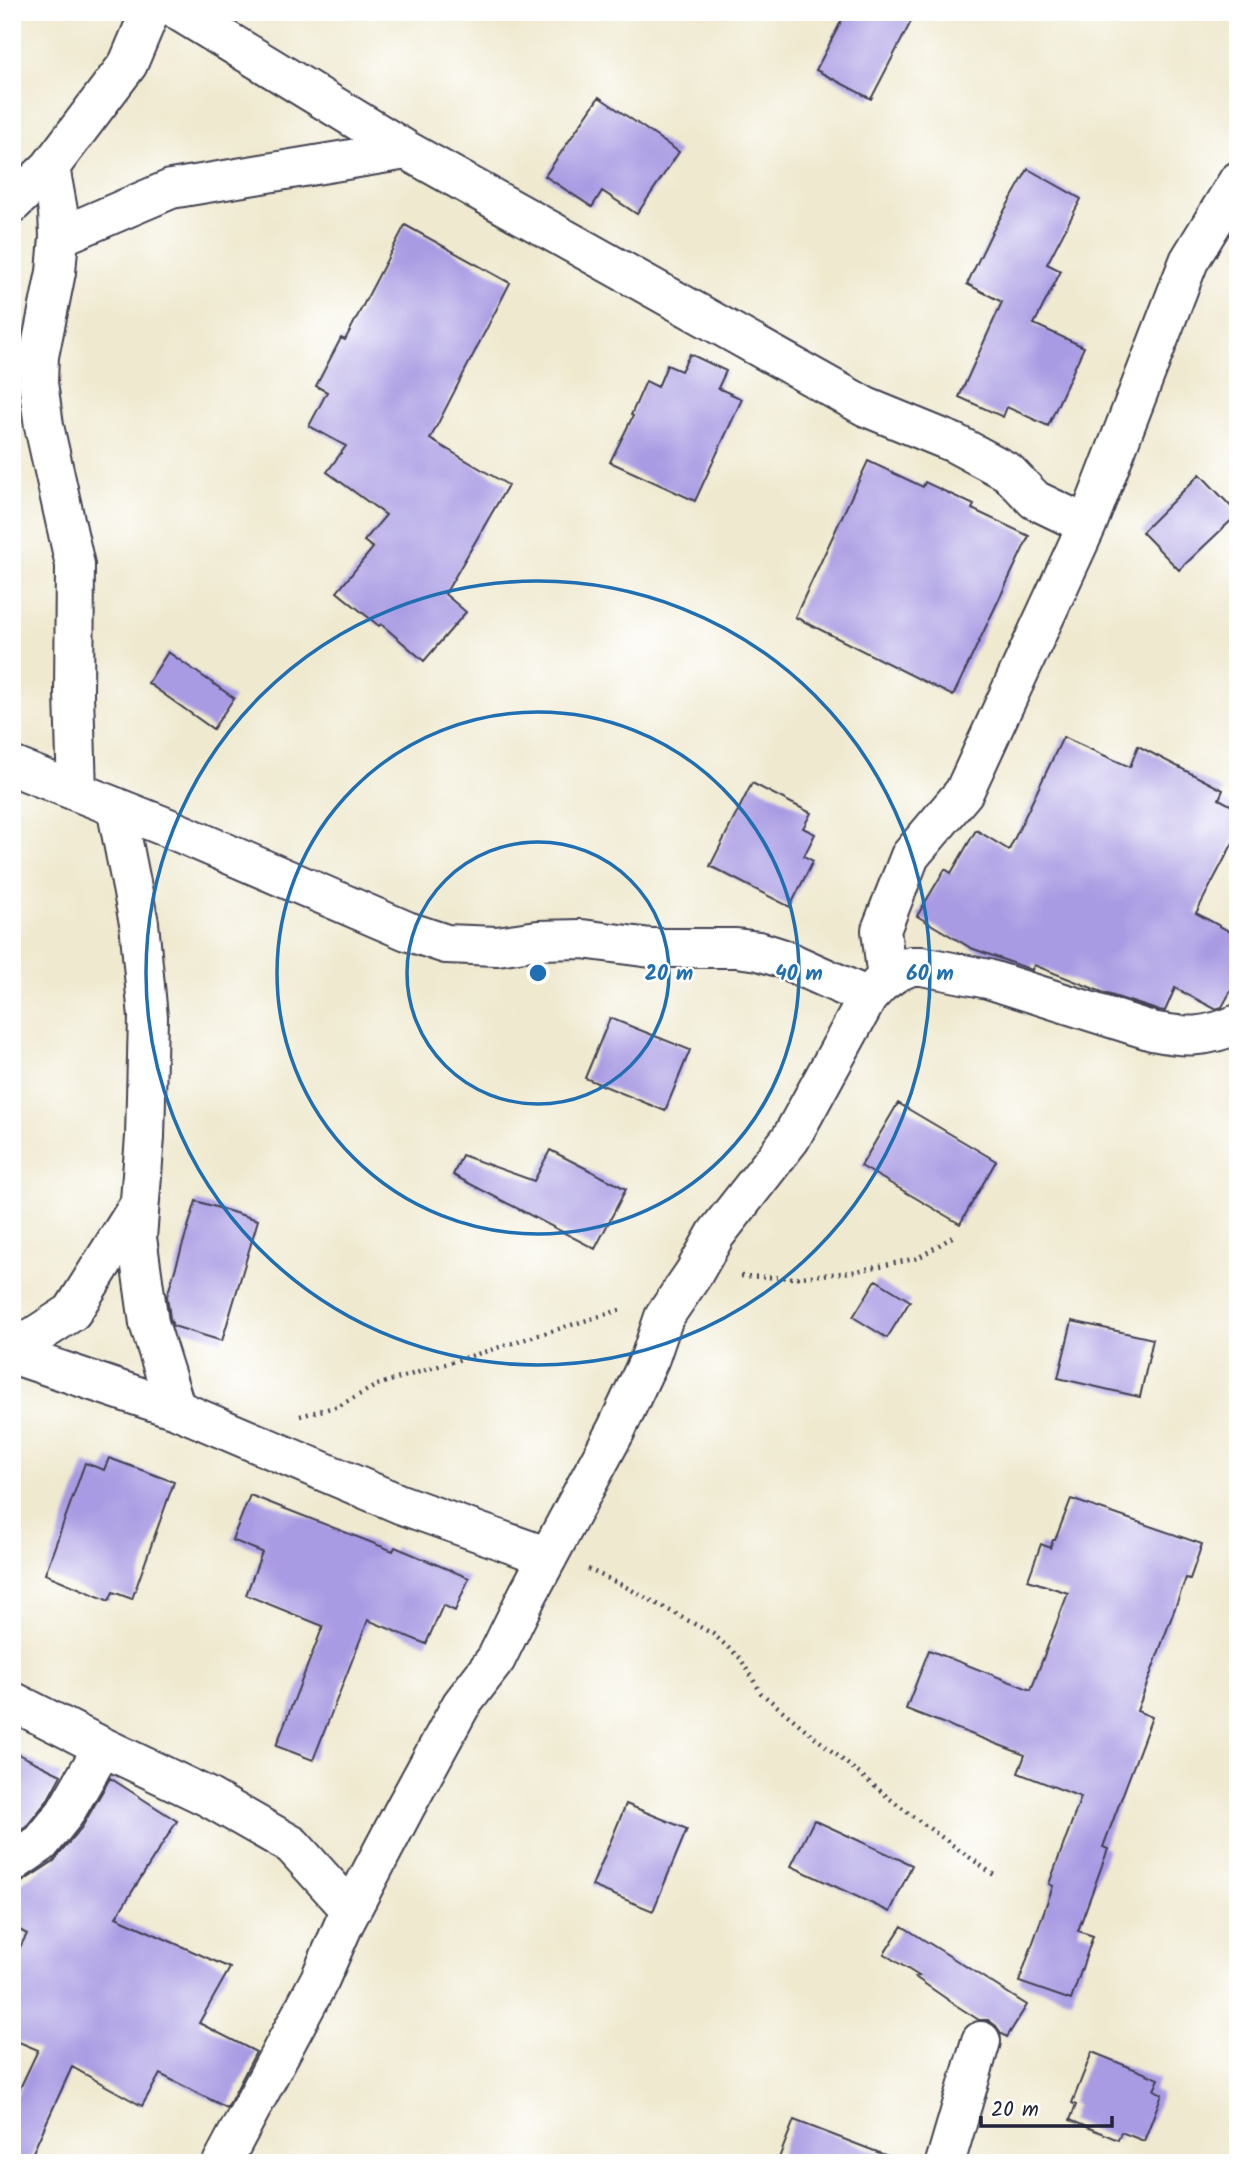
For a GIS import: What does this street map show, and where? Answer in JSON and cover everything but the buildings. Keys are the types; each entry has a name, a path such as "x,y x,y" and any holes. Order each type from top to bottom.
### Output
{"street":[{"path":"12,204 50,167 128,64 150,12"},
{"path":"180,12 407,150 866,407 954,443 1008,472 1035,500 1087,525"},
{"path":"59,237 171,189 407,150"},
{"path":"50,167 58,211 59,237 56,272 39,356 38,383 44,426 75,565 74,694 77,791"},
{"path":"222,2163 320,1979 351,1910 461,1704 496,1658 617,1430 650,1358 664,1317 716,1234 791,1138 877,988 881,930 910,856 964,792 1087,525 1189,261 1238,181"},
{"path":"12,766 166,827 407,931 446,944 498,946 538,940 582,939 651,948 736,948 759,951 877,988"},
{"path":"116,807 139,923 148,1017 145,1137 136,1238 149,1323 176,1409"},
{"path":"877,988 911,966 988,979 1175,1036 1215,1034 1238,1024"},
{"path":"12,1352 72,1312 139,1205"},
{"path":"12,1352 176,1409 400,1504 548,1558"},
{"path":"12,1701 208,1797 292,1846 351,1910"},
{"path":"12,1863 41,1843 65,1814 103,1747"},
{"path":"945,2163 981,2041"}],"path":[{"path":"694,1273 790,1278 852,1272 918,1258 954,1236"},
{"path":"299,1416 339,1406 377,1385 620,1312 628,1305"},
{"path":"548,1558 594,1571 713,1634 740,1658 761,1693 900,1807 994,1875"}]}
